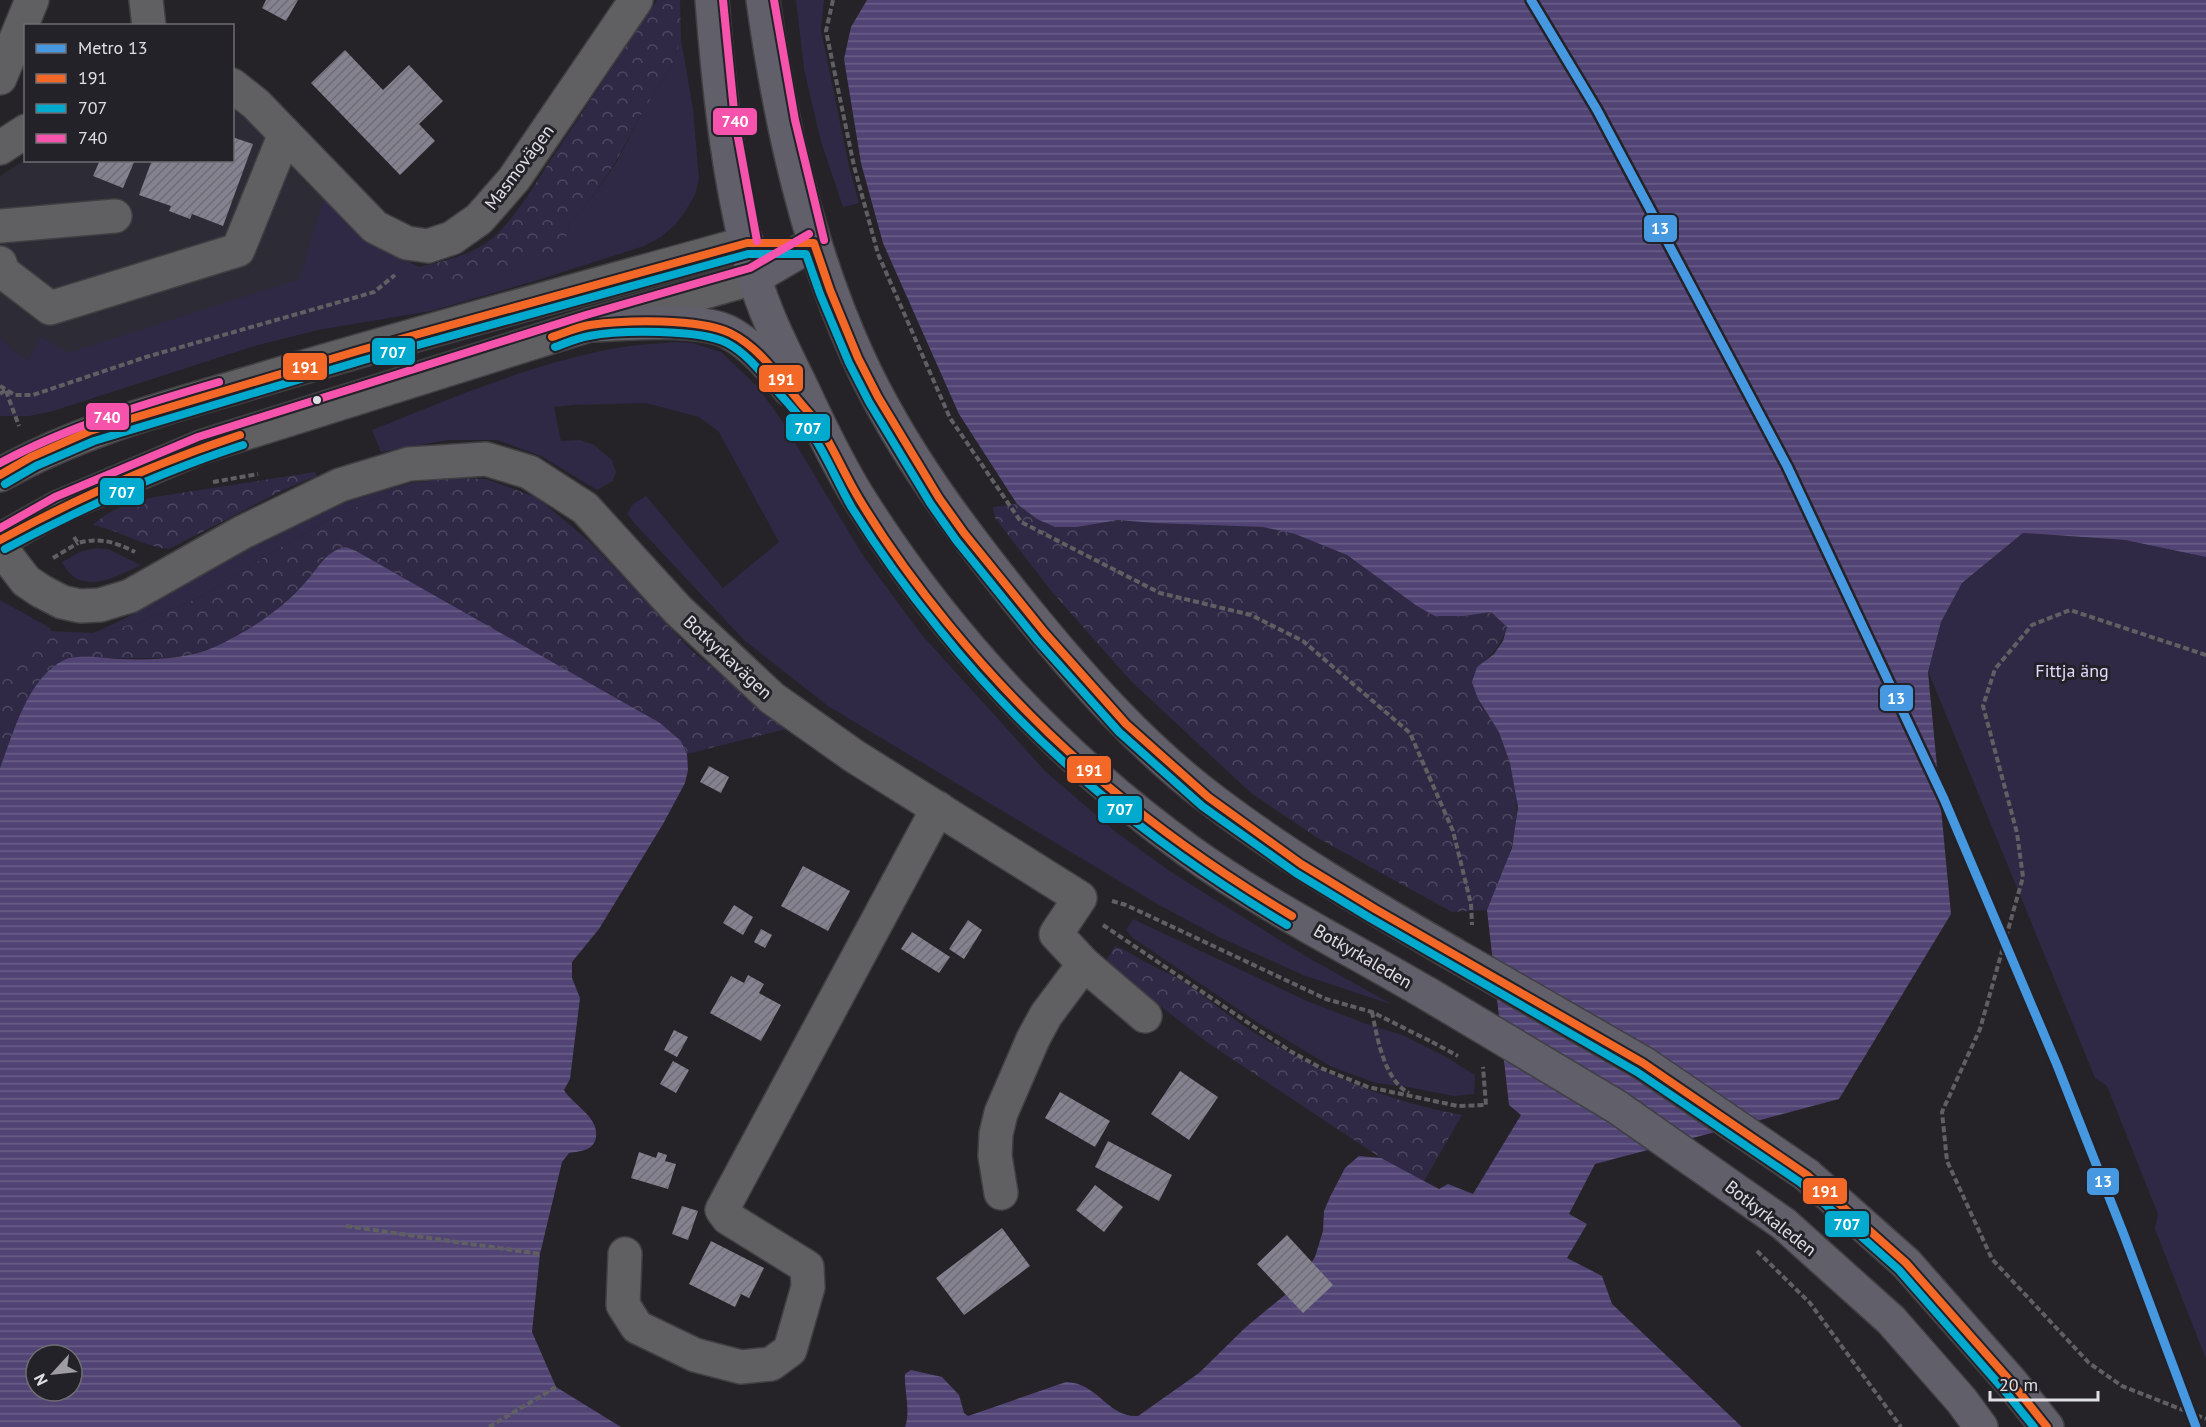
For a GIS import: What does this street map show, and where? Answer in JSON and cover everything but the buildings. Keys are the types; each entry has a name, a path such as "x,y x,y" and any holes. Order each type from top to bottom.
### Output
{"main road":[{"path":"764,0 768,34 794,165 814,243 830,290 858,358 878,397 939,498 964,533 1045,633 1119,716 1208,797 1311,869 1643,1063 1807,1175 1906,1263 2048,1427"},
{"name":"Botkyrkaleden","path":"713,14 721,99 736,193 754,278 783,349 820,426 861,502 908,572 972,652 1050,735 1114,793 1197,856 1285,912 1617,1107 1784,1224 1891,1320 1962,1401 1981,1427"},
{"path":"747,243 814,243"},
{"path":"754,278 814,243"},
{"path":"589,326 701,324 729,332 761,357 820,426"}],"street":[{"path":"0,78 32,0"},
{"path":"146,0 149,24"},
{"name":"Masmovägen","path":"428,246 452,238 464,231 501,196 636,0"},
{"path":"234,87 256,104 375,227 407,243 428,246"},
{"path":"0,148 24,132"},
{"path":"0,263 3,272 50,308 238,250 285,134"},
{"path":"0,226 115,216"},
{"path":"0,475 31,457 90,431 361,350 747,243"},
{"path":"0,540 59,507 201,447 589,326 754,278"},
{"name":"Botkyrkavägen","path":"0,548 26,581 41,591 62,602 80,606 100,605 130,596 243,532 340,485 409,464 486,459 529,472 585,508 678,610 771,698 854,756 938,808 1077,902"},
{"path":"625,1254 623,1305 637,1327 695,1355 741,1367 771,1364 790,1350 808,1287 807,1267 728,1218 722,1210 938,808"},
{"path":"1077,902 1056,934 1084,964 1145,1016"},
{"path":"1002,1193 995,1156 1000,1113 1046,1015 1084,964"}],"path":[{"path":"833,0 826,31 854,166 878,255 950,418 1021,522 1160,593 1251,615 1303,641 1410,733 1453,831 1471,904 1473,928"},
{"path":"0,386 15,395 33,394 146,357 357,297 382,286 428,246"},
{"path":"0,394 5,390"},
{"path":"2206,654 2070,610 2032,625 1995,669 1983,706 2017,833 2023,877 1980,1029 1942,1112 1947,1161 1992,1259 2089,1363 2122,1386 2206,1419"},
{"path":"1077,902 1099,898 1126,905 1326,999 1372,1012 1432,1042"},
{"path":"1077,902 1290,1051 1321,1068 1368,1087 1458,1106 1486,1105 1482,1058"},
{"path":"1372,1012 1381,1054 1402,1089 1415,1096"},
{"path":"346,1226 540,1254"},
{"path":"1754,1248 1810,1303 1900,1427"},
{"path":"489,1427 556,1387"}],"shaded area":[{"path":"867,0 2206,0 2206,557 2125,540 2023,533 1962,583 1941,622 1928,672 1951,914 1839,1099 1595,1164 1569,1214 1587,1224 1567,1258 1602,1276 1612,1304 1742,1427 905,1427 907,1414 905,1374 911,1370 942,1377 959,1395 964,1413 968,1416 1066,1382 1086,1388 1118,1412 1138,1416 1199,1373 1246,1327 1297,1285 1315,1257 1323,1231 1324,1211 1330,1197 1345,1168 1359,1156 1381,1158 1439,1189 1448,1184 1473,1194 1521,1115 1509,1105 1487,910 1512,848 1518,807 1510,763 1499,732 1478,699 1472,682 1477,667 1494,654 1503,641 1507,627 1491,612 1464,616 1435,616 1417,606 1347,555 1295,534 1263,527 1118,520 1077,527 1055,527 1037,519 1017,504 959,414 883,243 861,163 844,59 851,27"},
{"path":"234,106 369,241 419,267 318,330 254,346 53,411 29,416 0,416 0,176 24,161 234,162"},
{"path":"346,547 356,551 660,723 681,741 687,754 688,770 685,783 663,824 599,929 572,962 572,978 580,998 570,1079 564,1090 590,1117 594,1123 596,1137 595,1142 589,1148 569,1153 562,1162 540,1254 532,1332 556,1387 621,1427 0,1427 0,768 17,723 31,693 40,680 64,660 82,657 156,659 205,651 266,618 300,589 326,557"}],"green space":[{"path":"657,0 680,0 681,40 673,63 643,111 615,163 590,200 571,221 565,241 552,253 501,270 424,285 419,267 477,248 503,228 527,196"},
{"path":"796,0 824,0 821,30 849,166 859,203 843,207 821,142 804,69"},
{"path":"681,40 693,109 699,179 695,195 686,210 675,225 661,237 644,246 431,311 318,330 254,346 53,411 29,416 0,416 0,338 16,353 29,360 40,336 68,353 299,279 324,198 369,241 419,267 424,284 565,241 571,221 590,200 616,163 643,111 673,63"},
{"path":"675,342 692,343 721,352 757,386 782,421 862,554 921,634 1046,772 1117,833 1171,872 1307,957 1393,1005 1303,975 1219,937 1159,905 828,706 744,640 627,514 633,504 646,496 723,588 779,542 719,432 699,417 646,403 554,407 561,441 580,440 594,445 612,460 616,472 613,481 597,490 541,456 497,440 448,440 381,452 372,430 519,373 619,348"},
{"path":"315,472 317,476 285,489 169,549 150,545 93,525 114,510 146,499"},
{"path":"454,478 486,479 538,498 591,543 691,650 786,729 687,754 681,741 656,721 346,547 324,558 304,585 273,613 215,647 184,656 164,658 65,659 42,677 27,703 0,768 0,673 48,631 93,633 138,623 205,595 274,551 336,516 411,483"},
{"path":"411,483 336,516 274,551 205,595 138,623 93,633 138,611 286,526 339,505"},
{"path":"1017,504 1037,519 1077,527 1118,520 1263,527 1295,534 1347,555 1417,606 1464,616 1491,612 1507,627 1495,650 1477,667 1477,695 1500,734 1509,759 1517,803 1512,844 1506,865 1487,910 1452,912 1318,838 1251,793 1130,680 1053,593 995,518 993,507"},
{"name":"Fittja äng","path":"2023,533 2125,540 2206,557 2206,1359 2155,1229 2158,1214 2107,1086 2095,1078 1928,671 1941,622 1962,583"},
{"path":"96,548 108,549 141,565 98,582 78,579 69,573 62,562 80,552"},
{"path":"0,600 50,628 65,659 0,768"},
{"path":"1133,919 1307,1001 1402,1035 1446,1057 1475,1075 1474,1094 1454,1096 1376,1083 1332,1067 1260,1024 1133,938 1126,930"},
{"path":"1115,946 1179,979 1246,1027 1304,1061 1381,1094 1462,1115 1424,1181 1381,1158 1208,1043 1105,963"}],"metro line":[{"name":"13","path":"1531,0 1597,110 1787,466 1944,799 2057,1065 2196,1427"}],"transit line":[{"name":"740","path":"723,0 735,121 757,241"},
{"name":"740","path":"774,0 795,120 824,240"},
{"name":"740","path":"0,528 55,497 198,437 586,315 750,268 809,234"},
{"name":"191","path":"0,475 31,457 90,431 361,350 747,243 814,243 830,290 858,358 878,397 939,498 964,533 1045,633 1126,724 1208,797 1301,864 1643,1063 1807,1175 1906,1263 2012,1383 2047,1427"},
{"name":"707","path":"5,484 36,466 94,441 364,360 748,254 806,254 849,363 869,402 930,503 956,540 1037,640 1119,732 1202,806 1296,873 1637,1072 1801,1183 1899,1270 2034,1427"},
{"name":"191","path":"552,337 590,325 661,322 717,328 730,333 750,346 818,423 850,484 881,534 949,625 987,669 1026,710 1107,786 1196,854 1292,916"},
{"name":"707","path":"555,347 580,338 602,334 659,332 715,338 740,352 809,429 852,508 905,585 977,674 1016,716 1057,756 1144,829 1287,925"},
{"name":"740","path":"0,463 80,427 219,382"},
{"name":"191","path":"0,540 117,482 240,435"},
{"name":"707","path":"5,549 122,492 243,445"}]}
